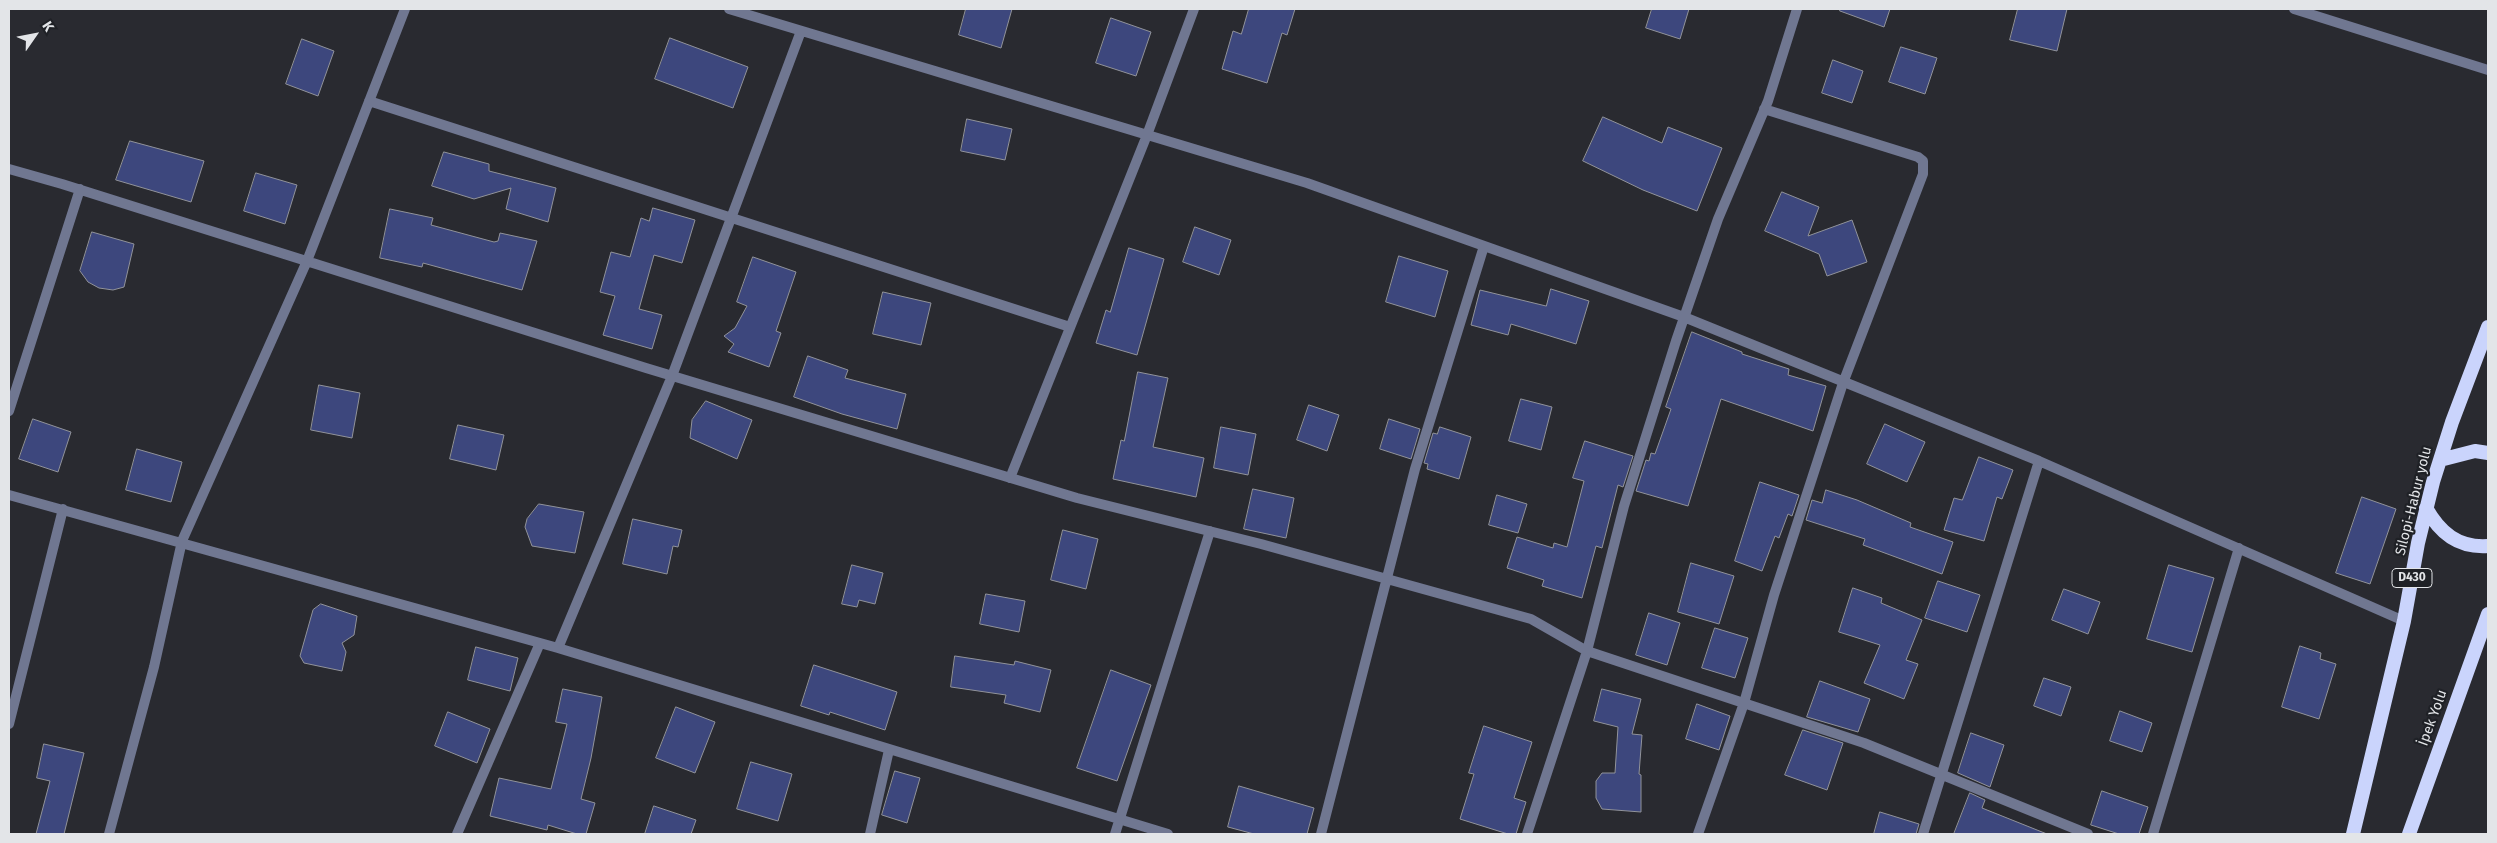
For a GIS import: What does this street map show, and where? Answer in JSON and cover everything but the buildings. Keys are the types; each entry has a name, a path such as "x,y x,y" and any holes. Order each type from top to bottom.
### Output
{"highway":[{"name":"Silopi-Habur yolu","path":"2354,834 2404,621 2426,508 2440,460 2488,327"},
{"path":"2440,460 2474,451 2488,453"},
{"path":"2426,508 2441,531 2452,539 2470,545 2488,546"},
{"name":"İpek Yolu","path":"2409,834 2488,614"}],"street":[{"path":"109,834 154,667 182,542 307,261 405,9"},
{"path":"729,9 1306,183 1684,317 2039,461 2404,621"},
{"path":"1010,478 1147,135 1194,9"},
{"path":"1527,834 1587,651 1624,506 1684,317 1718,219 1764,109 1797,9"},
{"path":"2294,9 2488,70"},
{"path":"558,648 672,376 802,31"},
{"path":"369,101 732,216 1070,327"},
{"path":"1698,834 1744,703 1774,595 1843,383 1922,174 1923,161 1918,157 1764,109"},
{"path":"9,169 672,376 1076,498 1531,618 1587,651 1864,743 2088,834"},
{"path":"9,411 80,190"},
{"path":"1321,834 1415,469 1484,246"},
{"path":"1923,834 1940,774 2039,461"},
{"path":"9,495 558,648 1168,834"},
{"path":"9,724 63,509"},
{"path":"1115,834 1210,532"},
{"path":"2153,834 2240,548"},
{"path":"458,834 540,643"},
{"path":"870,834 889,750"}]}
